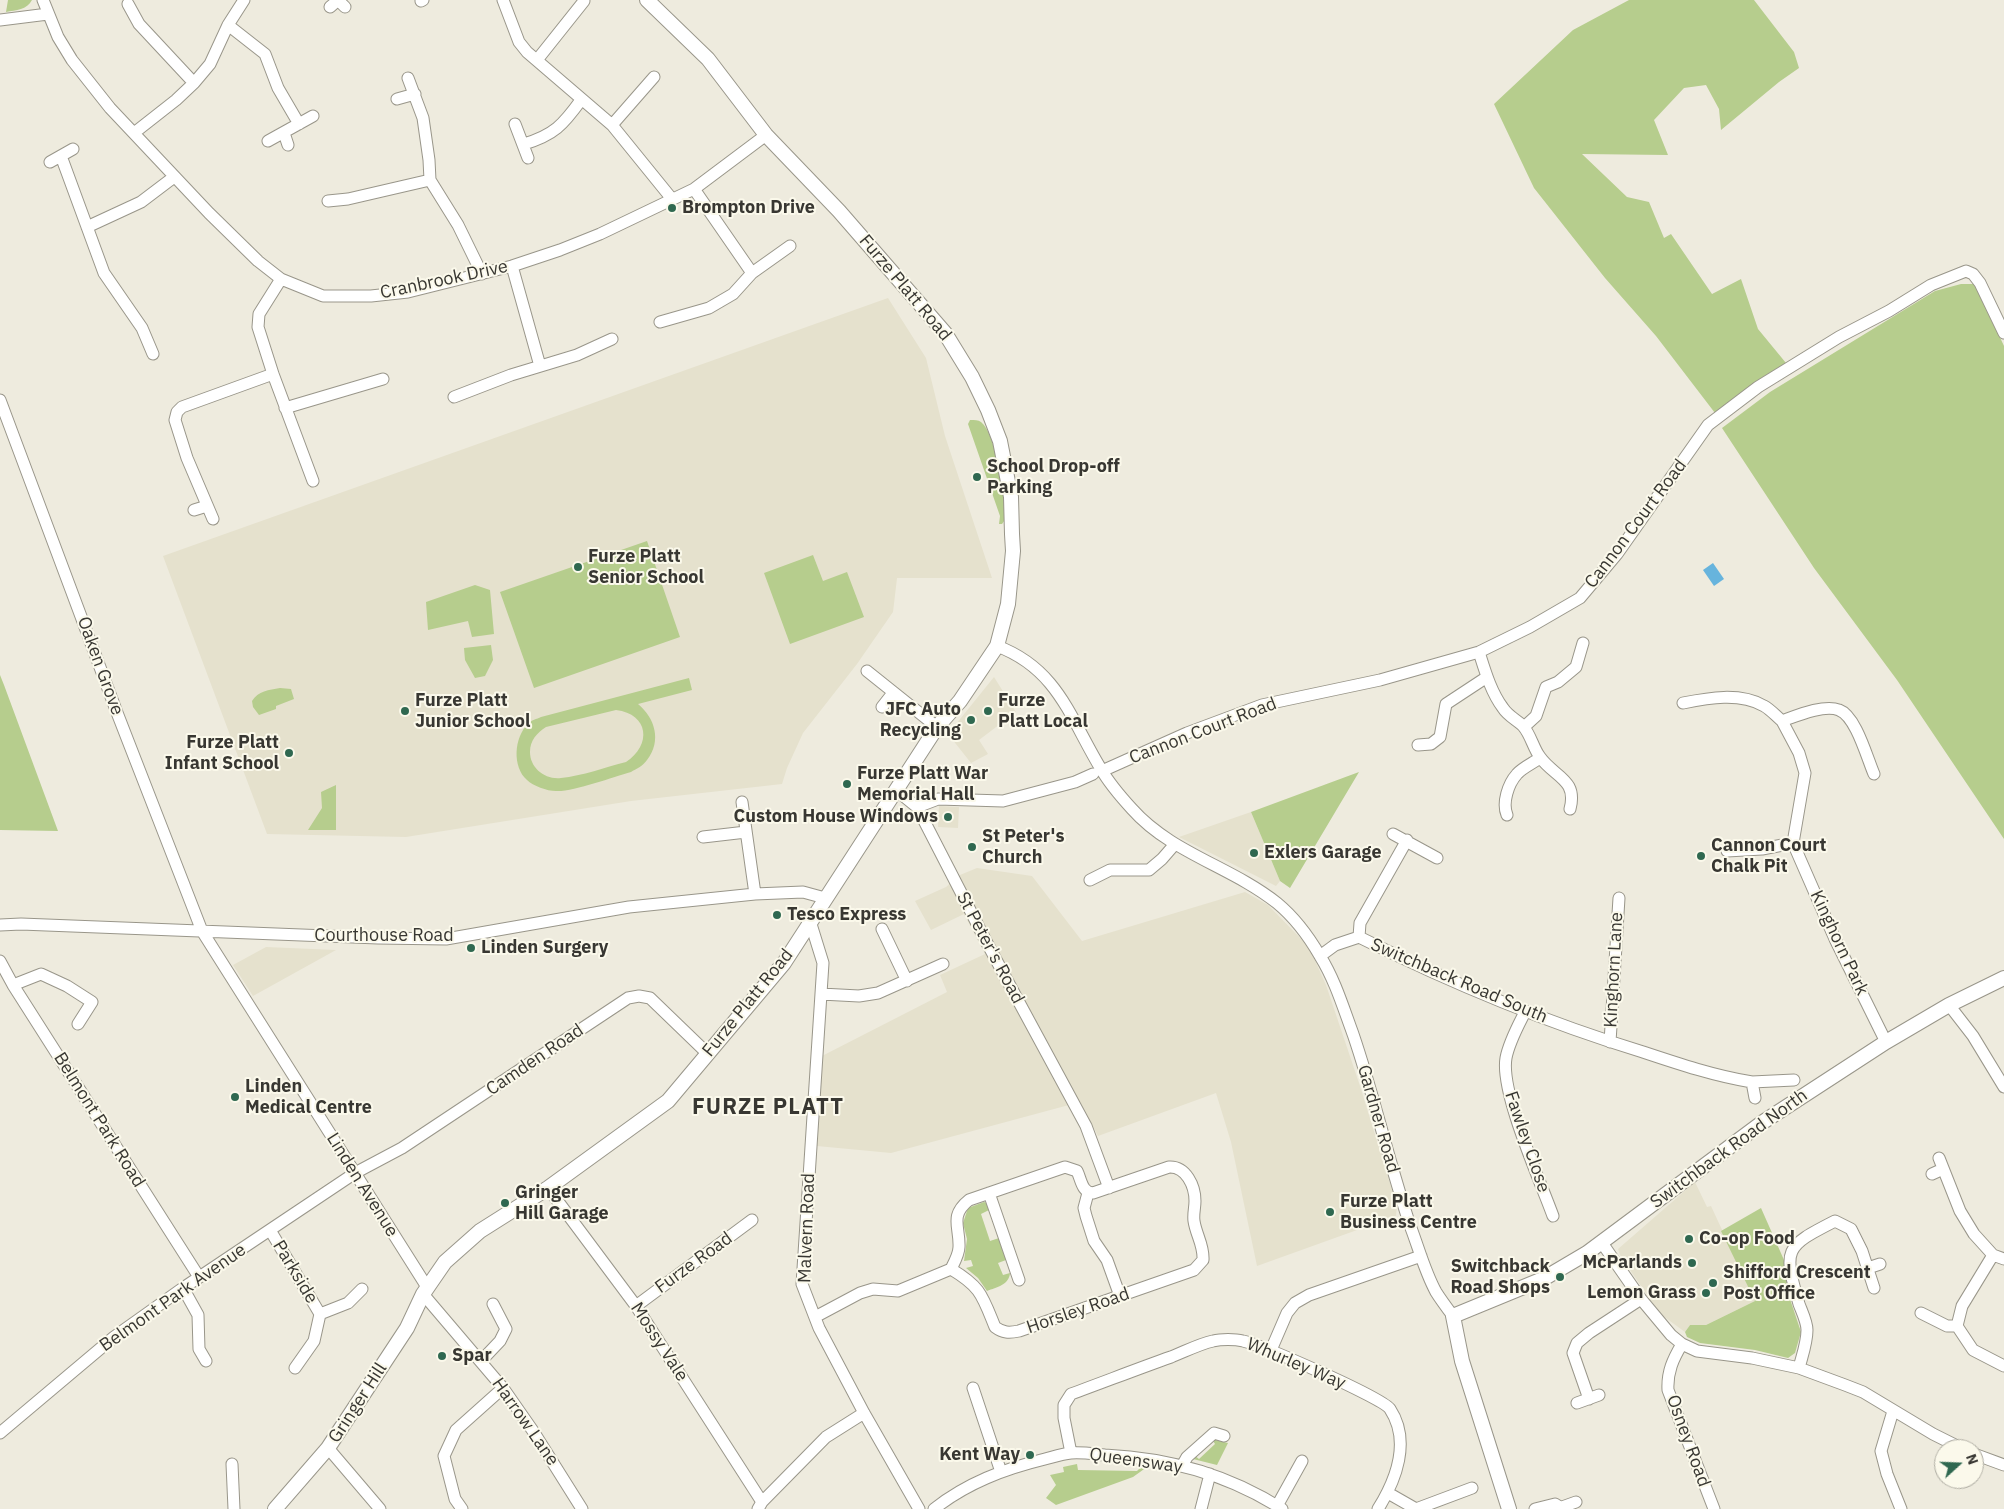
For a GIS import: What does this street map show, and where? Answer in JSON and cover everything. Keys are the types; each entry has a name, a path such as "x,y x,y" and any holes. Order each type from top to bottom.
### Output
{"main road":[{"name":"Furze Platt Road","path":"425,1291 445,1262 480,1231 548,1188 668,1101 784,963 825,898 874,827 937,727 960,702 997,646 1009,596 1012,534 1010,497 1000,441 972,377 945,333 839,211 766,135 708,59 647,0"},
{"name":"Switchback Road North","path":"1453,1316 1543,1279 1602,1243 1763,1122 1886,1042 1949,1005 2004,978"},
{"name":"Gringer Hill","path":"275,1509 328,1448 407,1328 425,1291"},
{"name":"Gardner Road","path":"1453,1316 1462,1361 1509,1509"}],"street":[{"name":"Cranbrook Drive","path":"43,0 58,37 72,60 110,108 174,177 258,261 281,279 323,296 371,296 408,292 512,266 600,234 694,189 766,135"},
{"path":"134,133 176,100 210,64 228,25 244,0"},
{"path":"330,7 338,0 346,7"},
{"path":"503,0 519,42 581,100 612,125 672,199"},
{"path":"128,4 139,24 194,83"},
{"path":"537,60 580,6 586,19"},
{"path":"0,20 48,14"},
{"path":"228,25 265,54 278,88 299,124"},
{"path":"408,78 423,118 430,180 458,225 482,274"},
{"path":"612,125 638,87 654,78"},
{"path":"397,99 415,94"},
{"path":"524,144 543,139 564,124 581,100"},
{"path":"268,141 313,116"},
{"path":"515,124 528,158"},
{"path":"284,133 288,145"},
{"path":"73,149 55,159 87,227 104,273 142,328 152,351 139,353"},
{"path":"87,227 141,202 174,177"},
{"path":"328,201 340,206 430,180"},
{"path":"694,189 752,273"},
{"path":"660,322 709,308 733,294 752,273 790,246"},
{"path":"512,266 540,366"},
{"name":"Cannon Court Road","path":"917,807 938,799 1003,801 1074,782 1187,733 1262,705 1380,680 1479,652 1530,628 1580,598 1617,554 1708,425 1758,387 1840,337 1889,312 1930,285 1966,271 1973,274 1980,282 2004,333"},
{"path":"281,279 259,314 258,327 285,408 313,481"},
{"path":"454,397 540,366 577,355 612,339"},
{"path":"213,518 187,458 175,420 177,412 182,407 273,374"},
{"path":"285,408 383,379"},
{"name":"Oaken Grove","path":"0,400 202,931"},
{"path":"194,510 208,506"},
{"path":"1524,728 1536,716 1546,687 1558,682 1576,668 1583,642"},
{"path":"997,646 1014,652 1036,668 1062,698 1097,772 1133,810 1159,834 1278,903 1293,919 1320,956"},
{"path":"1479,652 1487,677 1503,709 1524,728 1540,758 1570,788 1573,798 1570,809"},
{"path":"867,670 937,727"},
{"path":"1418,745 1431,744 1440,737 1446,704 1487,677"},
{"path":"882,707 893,692"},
{"path":"1683,703 1724,697 1763,705 1782,721 1799,752 1805,773 1793,843 1762,849 1727,851"},
{"path":"1782,721 1803,713 1838,709 1850,717 1874,774"},
{"path":"1507,815 1504,806 1506,796 1517,774 1540,758"},
{"name":"St Peter's Road","path":"896,790 917,807 987,944 1093,1140 1109,1188"},
{"path":"742,802 755,894"},
{"path":"703,837 746,832"},
{"path":"1393,834 1437,858"},
{"path":"1359,937 1360,923 1407,840"},
{"name":"Kinghorn Park","path":"1793,843 1835,939 1886,1042"},
{"path":"1090,880 1110,870 1149,870 1175,844"},
{"name":"Courthouse Road","path":"0,925 22,924 446,939 629,907 755,894 803,892 825,898"},
{"name":"Kinghorn Lane","path":"1610,1042 1618,898"},
{"name":"Malvern Road","path":"810,921 823,963 802,1284 815,1317 864,1413 919,1509"},
{"path":"882,929 907,981"},
{"name":"Linden Avenue","path":"202,931 355,1173 425,1291"},
{"name":"Switchback Road South","path":"1320,956 1335,945 1359,937 1427,971 1464,985 1524,1012 1610,1042 1725,1078 1752,1082 1794,1080"},
{"name":"Gardner Road","path":"1320,956 1338,989 1366,1072 1395,1180 1421,1256 1436,1291 1453,1316"},
{"name":"Belmont Park Road","path":"0,961 13,985 199,1277"},
{"path":"820,994 859,996 878,993 943,964"},
{"path":"13,985 41,974 67,986 92,1002 78,1024"},
{"name":"Camden Road","path":"355,1173 402,1148 628,998 639,996 650,998 707,1054"},
{"path":"1949,1005 1973,1036 2004,1087"},
{"name":"Fawley Close","path":"1524,1012 1512,1039 1506,1059 1506,1078 1513,1107 1553,1216"},
{"path":"1752,1082 1755,1098"},
{"path":"1938,1158 1960,1212 1974,1234 1998,1257 1962,1306 1957,1326 1973,1350 2004,1366"},
{"path":"815,1317 860,1293 873,1289 898,1291 951,1269 960,1248 956,1218 962,1206 969,1200 1069,1167 1076,1171 1084,1190 1088,1193"},
{"name":"Horsley Road","path":"951,1269 970,1280 979,1290 995,1327 1008,1333 1019,1331 1194,1270 1201,1264 1204,1254 1194,1221 1195,1199 1189,1179 1182,1170 1169,1167 1109,1188"},
{"path":"1932,1174 1943,1169"},
{"name":"Belmont Park Avenue","path":"0,1433 114,1337 199,1277 355,1173"},
{"name":"Mossy Vale","path":"548,1188 636,1306 760,1505"},
{"path":"1088,1193 1109,1188"},
{"path":"988,1193 1019,1280"},
{"path":"1088,1193 1084,1208 1086,1216 1094,1241 1107,1260 1120,1296"},
{"path":"1799,1368 1807,1330 1790,1274 1789,1262 1791,1251 1804,1237 1835,1215 1851,1229 1862,1251 1874,1288"},
{"name":"Furze Road","path":"636,1306 752,1220"},
{"name":"Parkside","path":"270,1230 320,1314 314,1341 295,1368"},
{"path":"1602,1243 1641,1299 1682,1344 1697,1351 1752,1358 1799,1368 1863,1392 1945,1439"},
{"path":"1271,1350 1287,1313 1295,1303 1309,1295 1421,1256"},
{"path":"1868,1268 1880,1264"},
{"path":"183,1288 198,1314 199,1349 206,1361"},
{"name":"Parkside","path":"320,1314 348,1303 362,1289"},
{"name":"Harrow Lane","path":"425,1291 503,1388 534,1431 582,1509"},
{"path":"1577,1403 1594,1397 1573,1353 1576,1343 1641,1299"},
{"path":"480,1361 500,1341 506,1329 492,1304"},
{"path":"1921,1313 1947,1326 1957,1326"},
{"name":"Whurley Way","path":"1071,1453 1064,1418 1064,1405 1071,1394 1213,1341 1242,1340 1271,1350 1389,1407 1399,1427 1401,1449 1388,1493 1378,1509"},
{"name":"Osney Road","path":"1682,1344 1672,1362 1668,1378 1668,1390 1714,1509"},
{"path":"462,1509 455,1499 444,1456 456,1430 503,1388"},
{"path":"973,1388 1001,1472"},
{"path":"1893,1411 1881,1451 1887,1474 1901,1509"},
{"path":"760,1505 826,1437 864,1413"},
{"path":"1182,1466 1186,1457 1214,1433 1224,1436"},
{"path":"328,1448 380,1509"},
{"name":"Queensway","path":"934,1509 968,1486 1015,1466 1071,1453 1126,1456 1182,1466 1234,1482 1280,1508"},
{"path":"1984,1458 2004,1465"},
{"path":"1280,1508 1302,1461"},
{"path":"232,1464 234,1509"},
{"path":"1201,1509 1210,1474"},
{"path":"1388,1493 1416,1508 1472,1488"},
{"path":"1535,1509 1555,1504 1563,1508 1576,1502"}],"shaded area":[{"name":"Furze Platt Senior School","path":"888,298 926,358 945,436 992,578 897,578 893,612 857,664 803,733 782,784 631,801 406,837 267,834 163,556"},
{"path":"994,677 1016,712 979,740 988,754 971,763 948,734"},
{"name":"Custom House Windows","path":"939,806 959,807 958,828 938,827"},
{"path":"1251,812 1280,881 1276,886 1179,837"},
{"path":"977,868 1032,876 1082,941 1245,892 1268,905 1309,947 1326,985 1397,1206 1396,1216 1257,1266 1231,1142 1216,1093 1098,1136 1080,1102 891,1153 817,1146 822,1056 947,992 940,975 985,954 964,914 931,930 915,901 946,887 960,875"},
{"path":"266,947 336,950 253,996 233,965"},
{"path":"1695,1182 1707,1207 1711,1206 1755,1301 1706,1325 1690,1325 1685,1332 1663,1316 1620,1255 1618,1249"}],"green space":[{"path":"8,0 32,0 24,8 6,12"},
{"path":"1629,0 1754,0 1794,52 1799,68 1721,130 1719,109 1706,85 1684,88 1654,120 1668,155 1582,154 1627,197 1649,202 1664,238 1671,234 1712,294 1741,279 1758,329 1786,363 1758,380 1715,413 1656,336 1605,278 1534,188 1494,104 1573,30"},
{"path":"1961,284 1975,284 2004,346 2004,839 1897,680 1814,568 1722,428 1770,392 1935,291"},
{"path":"970,420 980,421 986,428 995,452 1002,481 1007,517 1002,524 999,524 1000,516 968,424"},
{"path":"647,541 680,637 534,688 500,592"},
{"path":"813,555 823,581 847,572 864,617 790,644 764,573"},
{"path":"475,585 490,590 494,634 472,637 468,621 428,630 426,602"},
{"path":"491,645 493,660 485,676 475,678 465,660 464,648"},
{"path":"0,675 4,685 58,831 0,830"},
{"path":"689,678 692,690 638,704 649,716 655,738 652,753 644,764 631,772 563,791 540,788 527,780 519,768 517,752 520,736 529,723 541,717","holes":["616,710 635,717 641,724 643,739 640,747 626,762 561,778 544,775 533,763 530,752 531,744 537,734 546,727"]},
{"path":"280,688 291,689 294,699 276,706 276,709 259,715 253,707 252,701 254,698 264,691"},
{"path":"1359,772 1290,888 1280,881 1251,812"},
{"path":"336,785 336,830 308,830 322,808 321,792"},
{"path":"984,1202 987,1203 989,1210 981,1214 990,1241 999,1238 1002,1242 1002,1249 1006,1260 998,1263 1003,1275 1010,1273 1005,1283 987,1291 978,1278 966,1268 973,1266 971,1260 964,1261 967,1239 963,1223 968,1208"},
{"path":"1761,1208 1784,1260 1788,1293 1801,1332 1795,1353 1788,1358 1755,1350 1700,1343 1687,1337 1685,1332 1690,1325 1706,1325 1755,1301 1721,1231"},
{"path":"1212,1439 1228,1443 1217,1465 1193,1459 1194,1455 1199,1459 1215,1444"},
{"path":"1077,1464 1078,1470 1137,1471 1141,1467 1147,1467 1133,1477 1056,1505 1046,1498 1056,1485 1050,1475 1064,1472 1063,1467"}],"water":[{"path":"1713,563 1724,579 1714,586 1703,570"}],"place":[{"name":"Brompton Drive","path":"672,208"},
{"name":"School Drop-off Parking","path":"977,477"},
{"name":"Furze Platt Senior School","path":"578,567"},
{"name":"Furze Platt Junior School","path":"405,711"},
{"name":"Furze Platt Local","path":"988,711"},
{"name":"JFC Auto Recycling","path":"971,720"},
{"name":"Furze Platt Infant School","path":"289,753"},
{"name":"Furze Platt War Memorial Hall","path":"847,784"},
{"name":"Custom House Windows","path":"948,817"},
{"name":"St Peter's Church","path":"972,847"},
{"name":"Exlers Garage","path":"1254,853"},
{"name":"Cannon Court Chalk Pit","path":"1701,856"},
{"name":"Tesco Express","path":"777,915"},
{"name":"Linden Surgery","path":"471,948"},
{"name":"Linden Medical Centre","path":"235,1097"},
{"name":"Gringer Hill Garage","path":"505,1203"},
{"name":"Furze Platt Business Centre","path":"1330,1212"},
{"name":"Co-op Food","path":"1689,1239"},
{"name":"McParlands","path":"1692,1263"},
{"name":"Switchback Road Shops","path":"1560,1277"},
{"name":"Shifford Crescent Post Office","path":"1713,1283"},
{"name":"Lemon Grass","path":"1706,1293"},
{"name":"Spar","path":"442,1356"},
{"name":"Kent Way","path":"1030,1455"}],"district":[{"name":"FURZE PLATT","path":"768,1108"}]}
